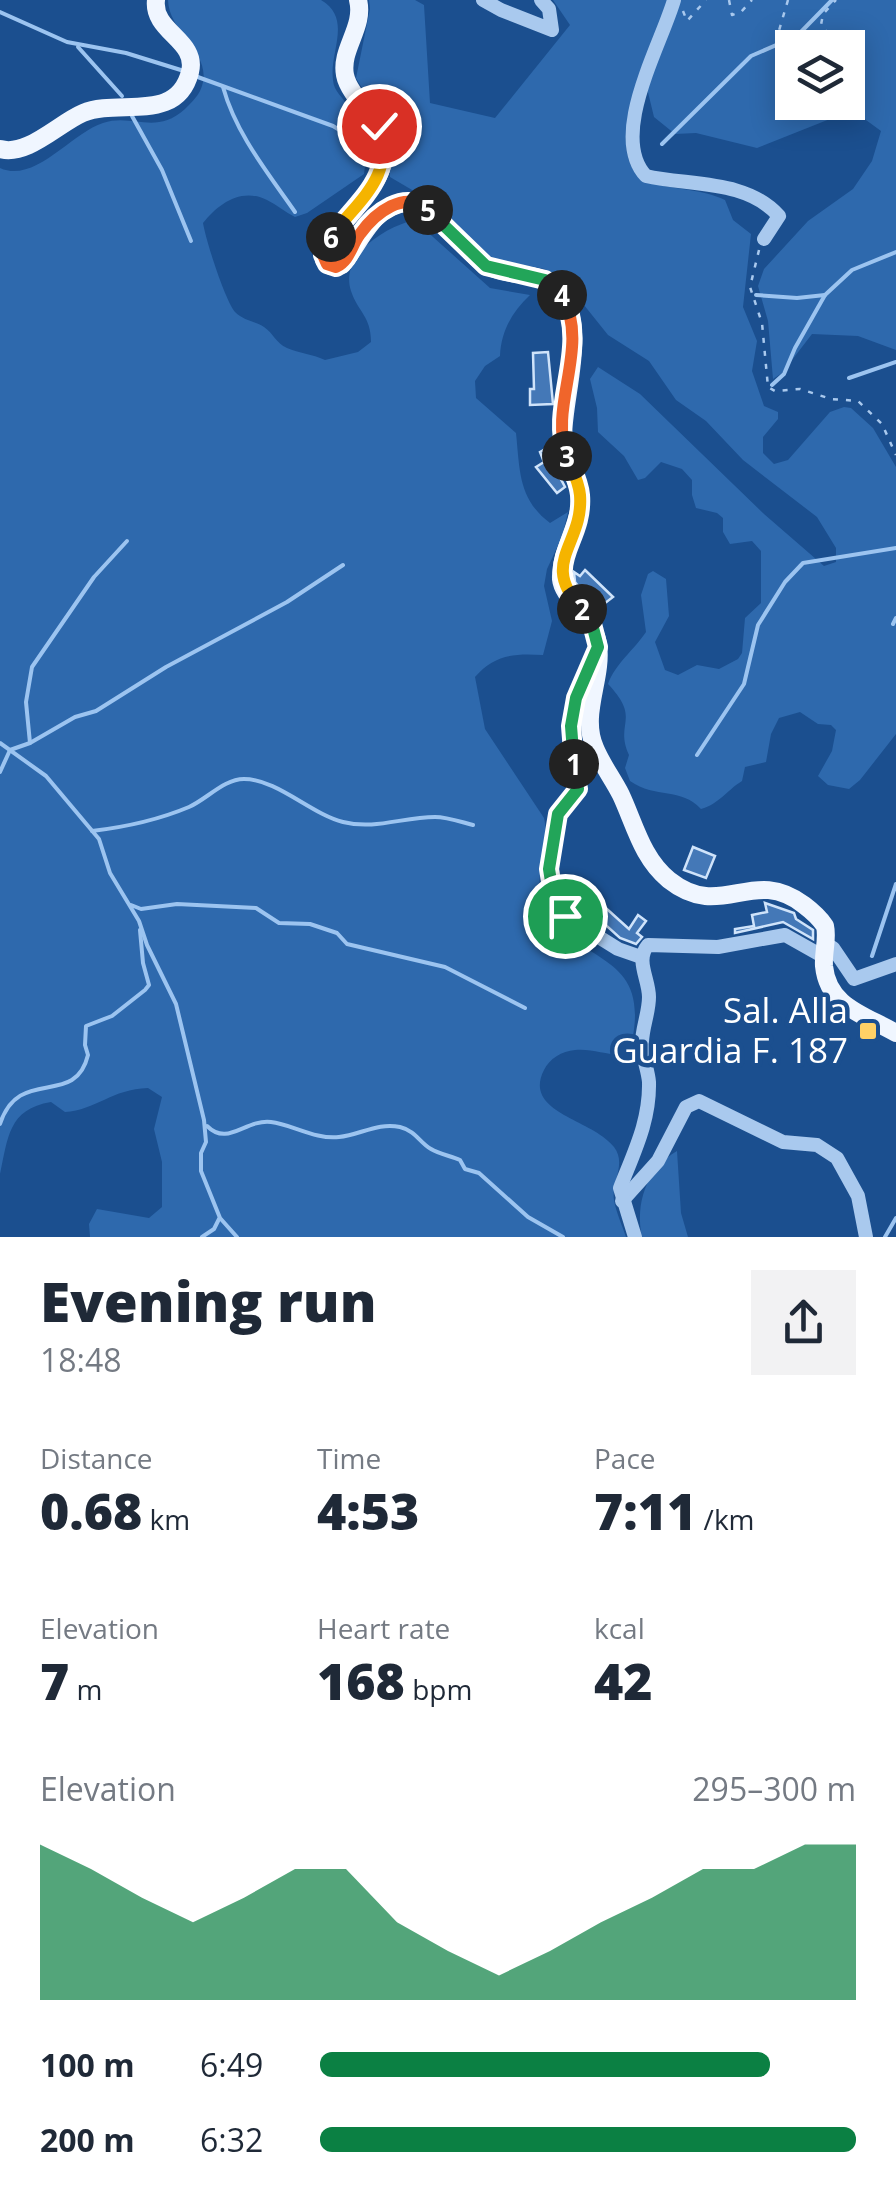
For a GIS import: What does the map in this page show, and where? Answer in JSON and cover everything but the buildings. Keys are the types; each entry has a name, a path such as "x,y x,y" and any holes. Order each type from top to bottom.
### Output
{"main road":[{"path":"0,149 18,150 83,113 160,106 178,94 189,77 192,61 187,48 162,24 156,0"},
{"path":"359,1 359,24 344,72 379,126 383,137 382,169 369,192 325,246 324,260 331,266 342,265 372,220 395,204 416,202 486,266 545,280 560,292 568,307 572,339 563,445 580,496 561,580 592,624 598,647 590,734 648,858 671,881 698,896 726,896 763,888 784,891 822,920 827,931 824,972 839,1001 896,1033"}],"street":[{"path":"483,0 552,30 548,10 541,0"},
{"path":"679,3 640,97 632,146 636,160 646,176 709,183 774,210 778,216 764,239"},
{"path":"598,647 588,663 573,711 571,741 578,789 558,814 550,886 559,911 565,916 618,949 641,957"},
{"path":"635,1237 620,1188 638,1148 648,1097 642,1040 649,990 641,957 648,944 718,947 785,935 825,951 833,948 854,980 896,964"},
{"path":"622,1202 658,1161 686,1107 699,1101 783,1142 818,1145 838,1158 858,1196 866,1237"}],"path":[{"path":"679,3 687,21 706,0"},
{"path":"730,0 732,15 752,0"},
{"path":"779,30 788,0"},
{"path":"825,30 821,24 823,14 836,0"},
{"path":"764,239 750,288 761,315 768,387 858,401 882,424 896,455"}],"shaded area":[{"path":"168,0 321,0 331,8 338,26 334,84 360,130 364,174 295,217 267,200 248,195 223,204 209,216 203,223 208,243 226,296 238,315 264,327 283,346 325,360 358,352 371,342 367,320 351,291 351,267 365,247 407,222 423,228 490,288 530,295 509,322 500,356 485,366 475,381 476,398 516,433 522,483 540,514 550,523 568,512 544,586 552,621 543,655 505,657 475,677 485,729 544,818 540,882 543,901 557,923 574,939 623,976 632,994 635,1019 629,1054 565,1052 546,1066 540,1085 551,1106 604,1137 618,1153 614,1200 626,1237 90,1237 89,1224 97,1209 149,1218 162,1207 162,1162 154,1129 162,1097 148,1088 124,1092 76,1110 65,1112 51,1102 26,1111 12,1127 0,1174 0,168 13,171 40,163 103,123 154,123 185,109 200,91 204,78 198,55 176,24"},
{"path":"369,0 415,0 424,5 430,103 495,118 570,25 553,0 671,0 626,132 627,154 633,169 643,179 725,200 733,220 751,234 743,307 757,341 752,371 764,406 778,412 778,419 763,437 763,453 774,464 788,460 830,412 844,407 851,408 873,428 896,467 896,734 849,789 828,785 818,776 832,751 836,730 800,712 779,718 771,734 766,762 745,767 742,781 707,807 701,809 685,798 630,781 625,768 629,755 624,735 626,714 608,684 646,632 641,595 648,574 653,571 666,579 669,616 655,642 665,670 678,675 697,665 719,669 742,653 745,618 761,603 761,551 752,541 730,544 723,532 723,518 696,508 692,480 682,469 661,462 638,480 624,456 598,432 590,379 598,367 640,394 824,566 836,562 836,548 817,517 743,460 706,421 676,400 649,361 608,335 568,285 545,269 490,259 441,207 390,177 386,128 356,78"},
{"path":"679,0 896,0 896,350 858,336 812,334 773,379 768,321 758,286 764,269 808,221 853,189 872,161 881,131 865,119 865,30 775,30 775,120 827,120 757,148 696,133 675,134 654,117 646,84"},
{"path":"677,1151 681,1213 688,1237 642,1237 640,1212 645,1188 657,1167"}],"waterway":[{"path":"662,144 751,56 797,36 832,0"},
{"path":"0,12 67,42 126,53 184,71"},
{"path":"78,47 122,96"},
{"path":"195,76 333,126 354,139 377,164"},
{"path":"223,87 244,137 295,212"},
{"path":"132,116 162,170 191,241"},
{"path":"772,385 784,374 825,295 852,270 896,252"},
{"path":"756,295 825,295"},
{"path":"849,378 896,362"},
{"path":"30,743 26,702 32,667 94,577 127,541"},
{"path":"697,755 744,684 758,625 785,582 803,563 896,548"},
{"path":"0,772 10,750 75,717 96,711 166,667 287,602 343,565"},
{"path":"893,624 896,618"},
{"path":"0,743 46,776 99,839 110,873 139,921 176,1004 204,1120 206,1142 201,1153 201,1171 220,1218 237,1237"},
{"path":"92,831 166,816 196,804 230,782 244,779 281,790 343,822 366,825 435,817 473,825"},
{"path":"872,956 896,884"},
{"path":"131,905 141,909 177,904 256,908 279,923 310,924 337,933 347,944 445,967 525,1008"},
{"path":"0,1124 9,1106 20,1096 59,1085 81,1071 88,1055 86,1026 112,1016 149,985 140,930"},
{"path":"207,1126 222,1134 271,1122 330,1137 384,1126 400,1127 431,1149 460,1160 465,1169 479,1173 528,1217 563,1237"},
{"path":"885,1237 896,1218"},
{"path":"202,1237 214,1229 219,1219"}],"place":[{"name":"Sal. Alla Guardia F. 187","path":"868,1031"}],"route":[{"path":"379,126 384,151 379,178 325,246 327,264 342,265 364,229 382,212 395,204 416,202 486,266 553,284 571,319 572,366 564,408 563,445 580,496 561,580 592,624 598,647 576,698 571,726 578,789 558,814 549,869 554,900 565,916"}]}
